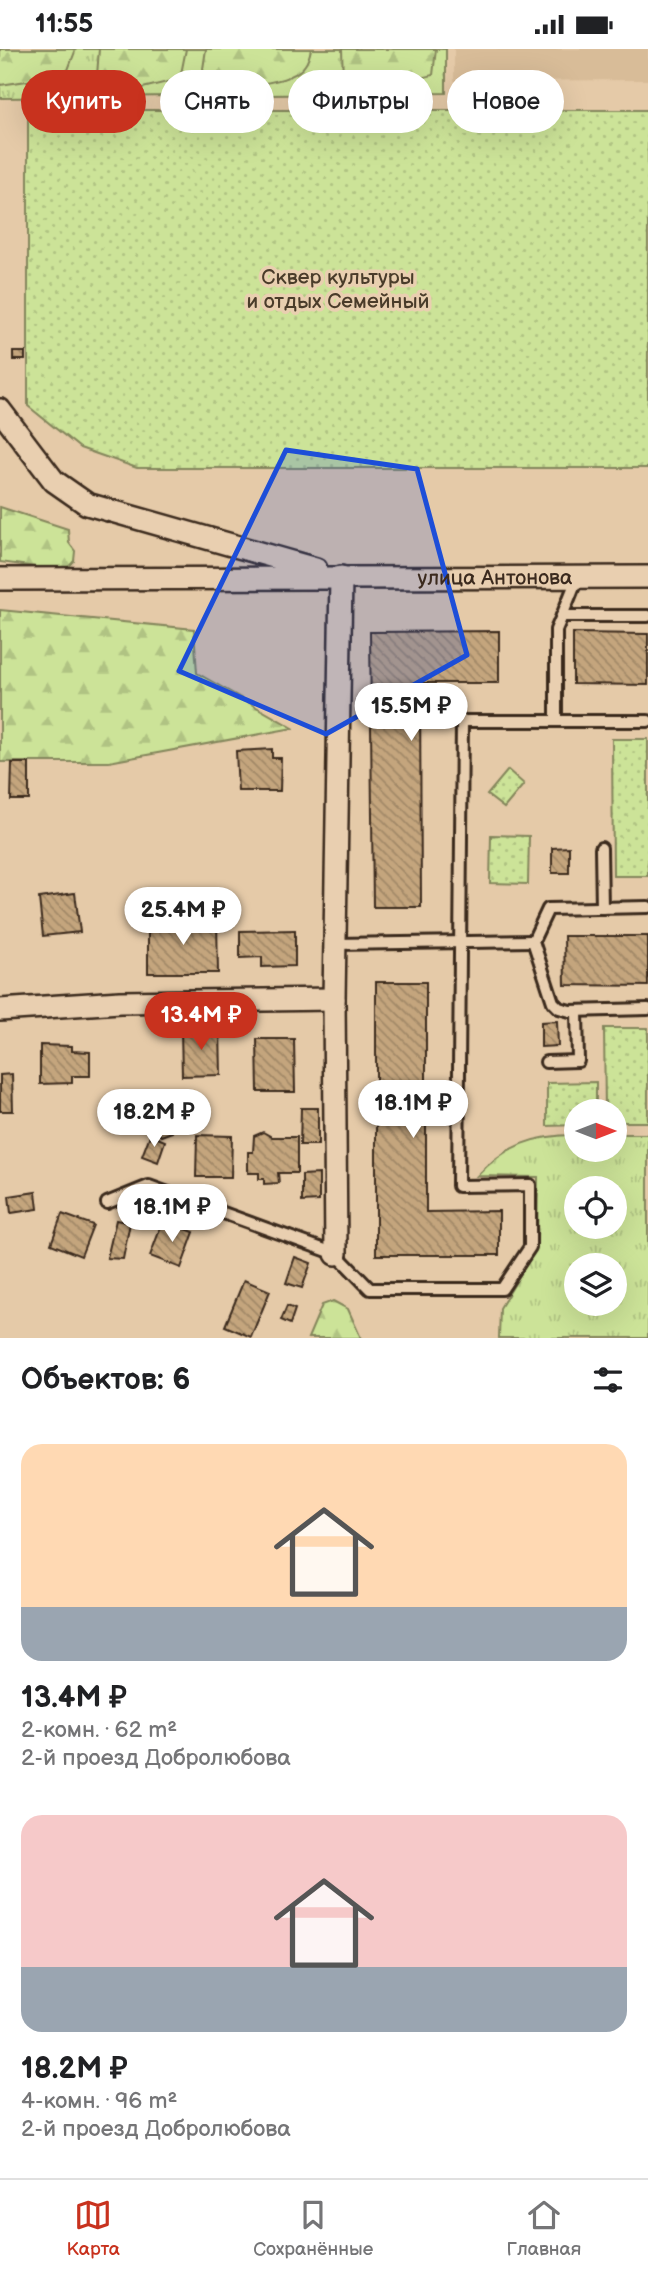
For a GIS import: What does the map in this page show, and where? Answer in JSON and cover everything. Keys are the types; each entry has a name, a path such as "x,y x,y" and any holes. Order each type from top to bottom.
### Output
{"street":[{"path":"0,410 54,481 87,504 341,576 334,999 336,1254"},
{"name":"улица Антонова","path":"0,579 648,577"},
{"path":"0,1010 120,1002 334,999"}],"lane":[{"path":"556,721 556,630 578,576"},
{"path":"562,616 648,616"},
{"path":"107,1203 149,1186 336,1254 370,1289 502,1289 530,1247 530,1185 458,1186 462,721 648,721"},
{"path":"601,848 601,908"},
{"path":"648,907 548,909 533,941 553,1002 559,1008 577,1011 648,1009"},
{"path":"335,944 533,941"},
{"path":"546,1062 578,1061 577,1011"}],"highlighted area":[{"path":"286,450 417,469 467,655 326,734 179,671"}],"shaded area":[{"path":"454,49 648,49 648,80 564,80 564,70 454,70"}],"green space":[{"path":"0,49 446,49 446,93 433,93 433,70 288,70 288,95 274,95 274,70 160,70 160,96 146,96 146,70 21,70 21,98 0,98"},
{"path":"0,49 76,49 68,70 21,70 21,82 0,85"},
{"path":"99,49 186,49 182,70 160,70 160,84 146,87 146,70 97,70"},
{"path":"206,49 311,49 305,65 300,70 288,70 288,77 274,81 274,70 203,69"},
{"path":"342,49 436,49 433,75 433,70 343,70"},
{"name":"Сквер культуры и отдых Семейный","path":"146,110 160,110 160,133 274,133 274,110 288,110 288,133 433,133 433,110 447,110 447,133 564,133 564,110 648,110 648,468 137,468 80,448 28,406 28,133 146,133"},
{"path":"0,507 68,529 69,543 75,551 74,561 65,571 0,562"},
{"path":"0,610 194,629 197,673 293,728 109,762 0,762"},
{"path":"612,739 648,739 648,876 613,876"},
{"path":"508,770 524,784 504,808 487,795"},
{"path":"491,835 529,836 528,884 490,883"},
{"path":"604,1028 648,1028 648,1122 627,1122 627,1099 605,1099"},
{"path":"596,1082 596,1099 564,1099 564,1125 547,1126 547,1083"},
{"path":"627,1134 648,1134 648,1338 499,1338 500,1308 537,1247 538,1177 477,1176 510,1149 534,1140 564,1135 564,1162 627,1162"},
{"path":"333,1301 348,1309 361,1338 308,1338 322,1305"}],"building":[{"path":"13,352 25,352 25,360 13,360"},
{"path":"499,631 499,683 420,683 421,907 373,907 370,632"},
{"path":"573,633 648,634 648,685 573,684"},
{"path":"272,749 272,758 281,758 280,791 238,791 236,751"},
{"path":"12,763 29,763 29,800 11,800"},
{"path":"569,847 569,873 552,873 552,848"},
{"path":"75,893 80,932 43,936 39,898"},
{"path":"148,921 217,921 218,973 148,973"},
{"path":"295,930 295,966 262,967 262,957 240,958 240,931"},
{"path":"564,936 648,936 648,986 565,985"},
{"path":"376,982 426,982 426,1212 499,1211 499,1255 376,1255"},
{"path":"557,1021 558,1046 541,1047 541,1022"},
{"path":"220,1028 221,1075 182,1076 181,1029"},
{"path":"257,1039 294,1039 295,1092 258,1092"},
{"path":"40,1045 72,1046 72,1051 90,1052 90,1076 72,1076 72,1083 40,1084"},
{"path":"12,1074 13,1111 0,1111 0,1075"},
{"path":"301,1108 318,1108 318,1145 300,1145"},
{"path":"159,1119 171,1120 172,1132 161,1136 153,1129"},
{"path":"263,1132 272,1137 297,1137 297,1173 278,1173 279,1183 264,1184 264,1179 259,1179 259,1173 248,1173 248,1152 253,1152 254,1136"},
{"path":"150,1135 165,1141 158,1162 142,1156"},
{"path":"197,1135 232,1136 231,1177 196,1177"},
{"path":"319,1174 319,1201 302,1202 302,1175"},
{"path":"36,1192 38,1209 11,1213 9,1196"},
{"path":"62,1214 93,1225 81,1256 51,1244"},
{"path":"116,1220 130,1223 123,1259 107,1258"},
{"path":"163,1221 194,1232 181,1268 150,1256"},
{"path":"295,1257 311,1263 302,1288 286,1283"},
{"path":"244,1280 270,1291 251,1337 225,1326"},
{"path":"287,1306 295,1309 290,1324 281,1320"}]}
